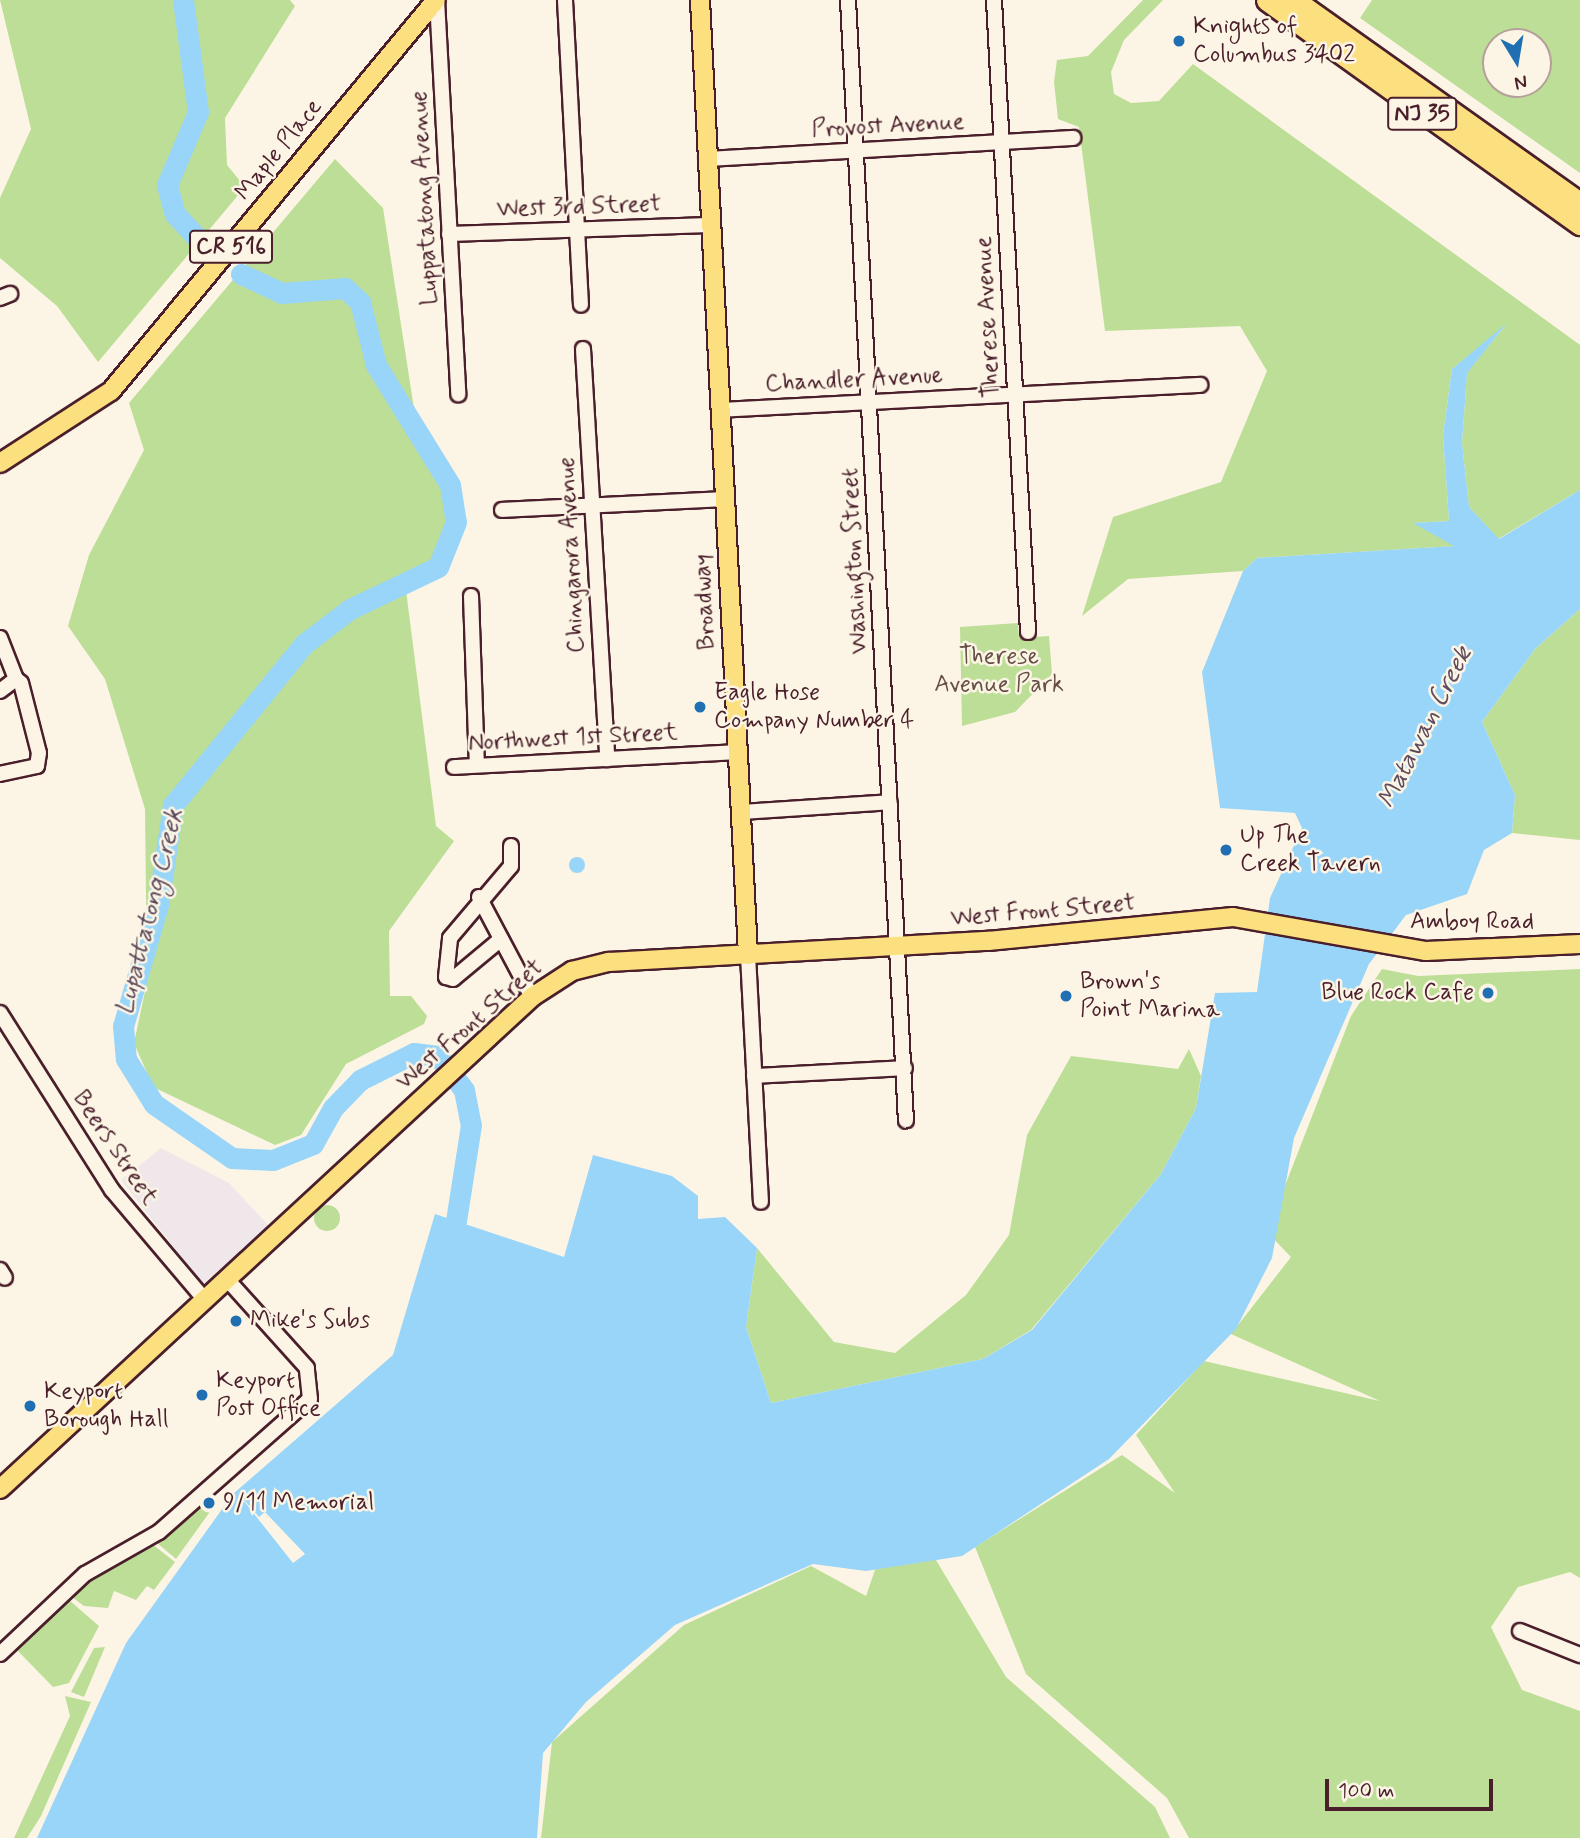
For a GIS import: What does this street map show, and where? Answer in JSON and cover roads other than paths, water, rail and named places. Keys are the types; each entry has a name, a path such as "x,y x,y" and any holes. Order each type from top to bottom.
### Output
{"highway":[{"name":"NJ 35","path":"1267,0 1580,224"},
{"name":"NJ 35","path":"1294,0 1580,203"}],"main road":[{"name":"Maple Place","path":"0,463 111,391 437,0"},
{"name":"Broadway","path":"700,0 709,225 748,955"},
{"name":"West Front Street","path":"0,1489 532,997 591,965 898,947 1250,918 1325,932"},
{"name":"Amboy Road","path":"1325,932 1387,946 1426,951 1580,944"}],"street":[{"name":"Luppatatong Avenue","path":"437,0 458,394"},
{"path":"565,0 581,305"},
{"name":"Washington Street","path":"848,0 906,1120"},
{"name":"Therese Avenue","path":"994,0 1028,632"},
{"name":"Provost Avenue","path":"706,159 1073,138"},
{"name":"West 3rd Street","path":"449,234 709,225"},
{"name":"Chingarora Avenue","path":"583,349 607,759"},
{"name":"Chandler Avenue","path":"719,410 1200,385"},
{"path":"502,510 724,499"},
{"path":"471,596 477,765"},
{"path":"0,638 16,679 28,699 37,766 0,774"},
{"path":"0,691 16,679"},
{"name":"Northwest 1st Street","path":"454,767 737,752"},
{"path":"741,812 890,802"},
{"path":"501,939 453,979 444,976 450,938 479,897 511,866 511,845"},
{"path":"479,897 532,997"},
{"name":"Broadway","path":"748,955 761,1202"},
{"name":"Beers Street","path":"0,1013 112,1190 204,1299"},
{"path":"754,1076 905,1068"},
{"path":"0,1654 85,1574 159,1531 310,1399 307,1368 227,1279"},
{"path":"1520,1631 1580,1655"}],"water":[{"name":"Matawan Creek","path":"1507,323 1467,373 1462,443 1469,507 1499,539 1580,490 1580,609 1535,649 1482,722 1515,795 1512,833 1484,850 1467,894 1406,915 1369,964 1294,1138 1272,1258 1236,1329 1109,1459 962,1556 866,1571 813,1564 675,1625 586,1702 543,1753 537,1838 37,1838 126,1643 233,1494 393,1355 435,1214 564,1257 593,1155 672,1176 698,1196 698,1219 725,1217 757,1248 746,1327 771,1403 983,1359 1032,1330 1161,1174 1196,1108 1215,993 1257,992 1270,898 1302,828 1295,813 1220,808 1202,672 1243,571 1257,558 1454,546 1413,523 1449,521 1443,435 1452,369"},
{"path":"574,857 580,857 585,865 583,871 574,873 569,868 569,862"}],"waterway":[{"path":"183,0 198,112 167,185 175,214 203,244"},
{"name":"Lupattatong Creek","path":"241,274 282,293 345,288 360,302 376,365 450,485 456,522 438,567 350,609 304,644 173,805 158,905 123,1026 126,1059 154,1104 232,1158 273,1160 313,1144 333,1108 360,1080 414,1053 438,1056 464,1090 471,1125 456,1221"}],"place":[{"name":"Knights of Columbus 3402","path":"1179,41"},
{"name":"Eagle Hose Company Number 4","path":"700,707"},
{"name":"Up The Creek Tavern","path":"1226,850"},
{"name":"Blue Rock Cafe","path":"1488,993"},
{"name":"Brown's Point Marina","path":"1066,996"},
{"name":"Mike's Subs","path":"236,1321"},
{"name":"Keyport Post Office","path":"202,1395"},
{"name":"Keyport Borough Hall","path":"30,1406"},
{"name":"9/11 Memorial","path":"209,1503"}],"park label":[{"name":"Therese Avenue Park","path":"999,671"}]}
